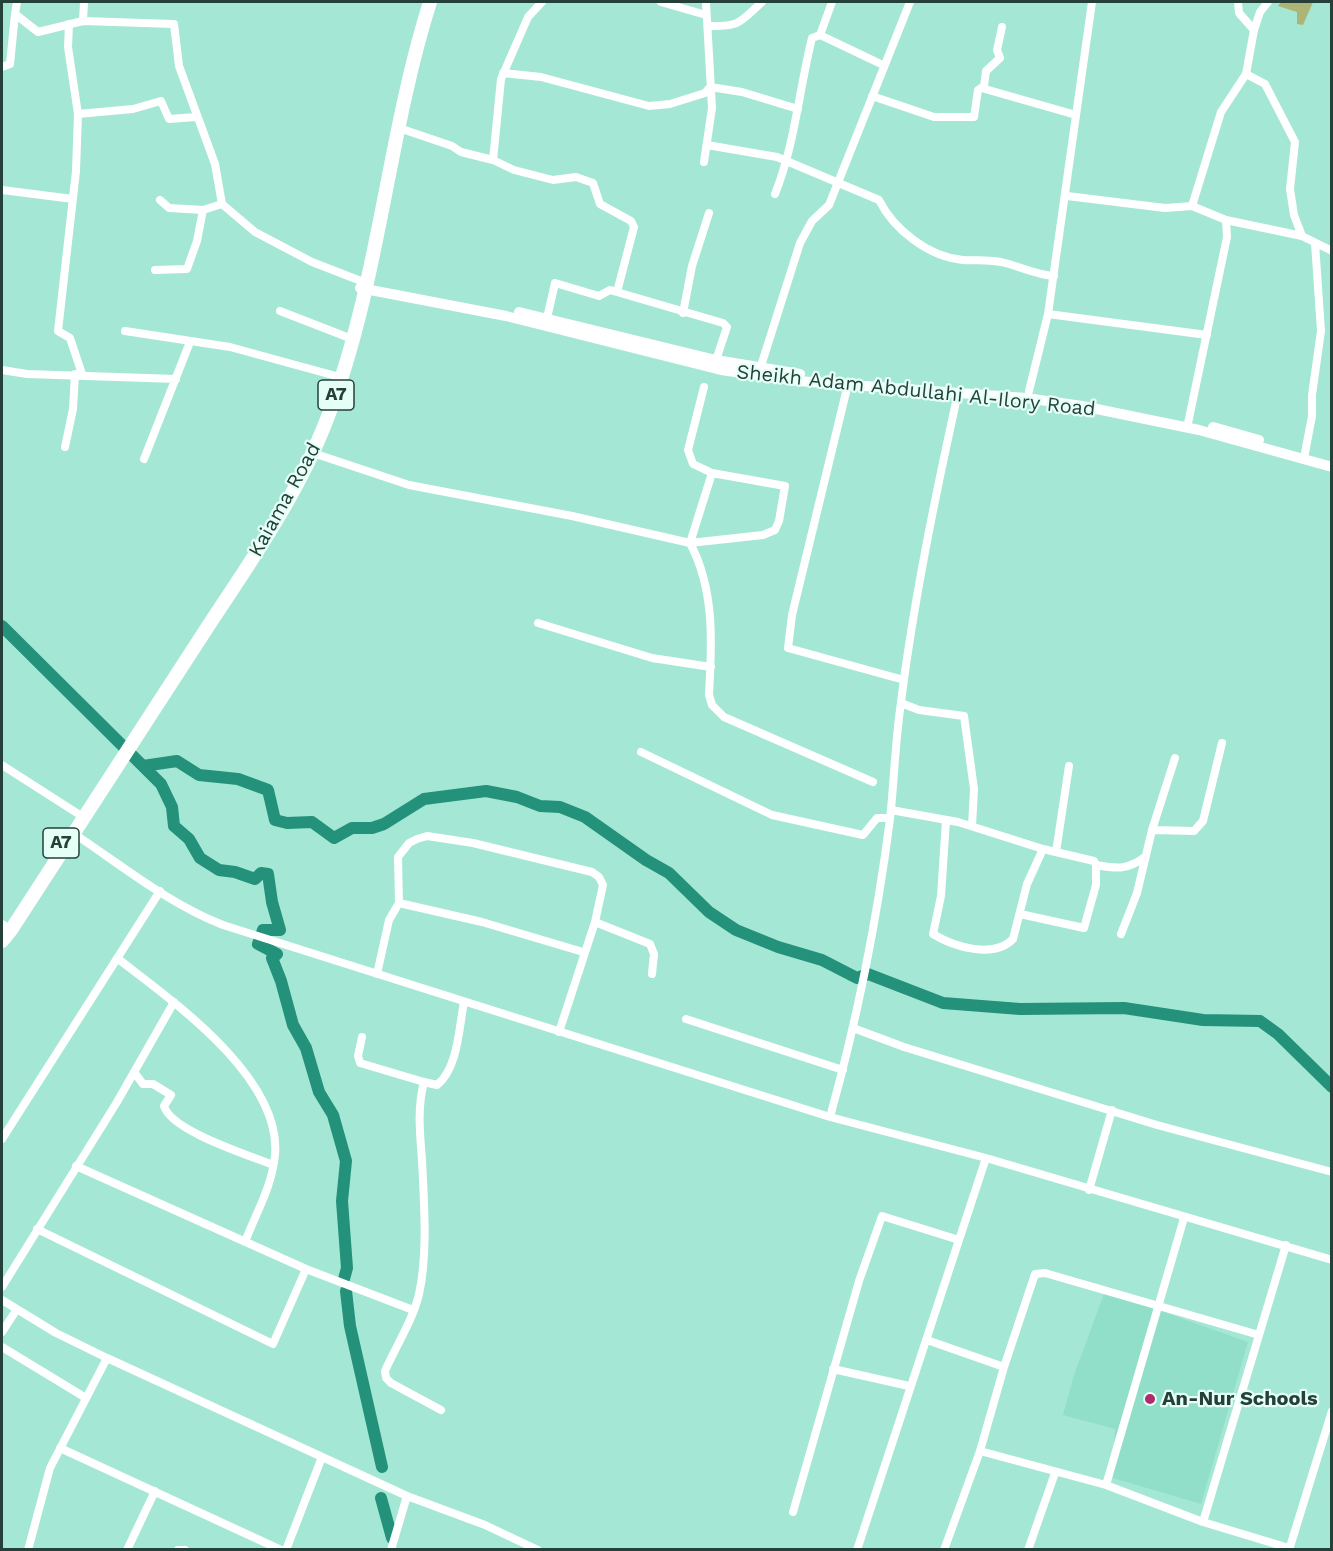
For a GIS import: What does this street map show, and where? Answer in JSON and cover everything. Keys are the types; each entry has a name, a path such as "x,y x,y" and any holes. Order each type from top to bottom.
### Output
{"highway":[{"name":"Kaiama Road","path":"3,933 11,930 74,833 262,533 312,441 336,376 363,285 406,66 423,2"},
{"name":"Kaiama Road","path":"3,933 268,536 313,453 344,371 414,57 430,2"}],"street":[{"path":"2,67 10,64 17,2"},
{"path":"83,21 84,2"},
{"path":"492,160 503,73 528,17 542,2"},
{"path":"661,2 706,15"},
{"path":"704,162 712,108 706,2"},
{"path":"708,26 742,22 762,2"},
{"path":"820,35 832,2"},
{"path":"760,369 800,243 812,221 829,205 910,2"},
{"path":"1029,391 1048,314 1067,196 1092,2"},
{"path":"1239,2 1239,13 1254,30"},
{"path":"1192,206 1221,112 1246,74 1254,30 1260,12 1268,2"},
{"path":"15,14 38,32 83,21 174,24 179,66 215,164 222,204 255,232 312,262 363,285"},
{"path":"65,447 79,374 70,338 58,331 73,199 78,114 68,47 69,24"},
{"path":"872,96 934,117 974,117 978,90 984,86 986,71 1000,58 998,50 1002,27"},
{"path":"774,194 786,163 812,38 820,35 884,65"},
{"path":"503,73 541,77 649,106 670,104 705,93 710,87"},
{"path":"1246,74 1265,84 1295,142 1290,189 1294,215 1302,236"},
{"path":"984,86 985,89 1029,103 1076,115"},
{"path":"710,87 742,92 798,109"},
{"path":"78,114 134,109 161,101 169,119 196,117"},
{"path":"399,128 452,146 461,152 492,160 514,170 553,180 584,178 593,183 600,204 633,223 617,292"},
{"path":"707,145 777,157 838,185 879,200 884,211 910,238 933,252 963,260 1005,263 1054,276"},
{"path":"2,190 73,199"},
{"path":"1067,196 1131,202 1165,208 1192,206 1226,220 1302,236 1332,251"},
{"path":"160,200 169,208 203,210 222,204"},
{"path":"155,270 187,269 197,241 203,210"},
{"path":"683,313 692,266 709,213"},
{"path":"1188,424 1224,257 1226,220"},
{"path":"1305,453 1312,416 1312,395 1321,331 1316,243"},
{"path":"547,318 555,284 599,296 610,290 723,323 727,327 716,360"},
{"name":"Sheikh Adam Abdullahi Al-Ilory Road","path":"363,285 547,318 760,369 848,379 1029,391 1188,424 1332,460"},
{"name":"Sheikh Adam Abdullahi Al-Ilory Road","path":"363,285 506,316 721,370 798,381 958,393 1082,406 1188,424 1332,467"},
{"path":"280,311 348,337"},
{"path":"1048,314 1207,335"},
{"path":"125,331 230,347 336,376"},
{"path":"144,459 190,342"},
{"path":"2,370 27,374 176,379"},
{"path":"848,384 792,615 788,648 904,680"},
{"path":"313,453 409,485 572,516 690,543 763,535 775,530 779,521 785,486 711,473 693,464 688,450 704,387"},
{"path":"830,1117 843,1070 874,927 890,814 904,680 936,492 958,393"},
{"path":"711,473 690,543 700,563 708,592 711,667 709,695 712,705 724,717 873,782"},
{"path":"538,623 644,656 711,667"},
{"path":"901,704 919,710 964,716 974,789 972,826"},
{"path":"1152,830 1194,831 1199,828 1203,821 1221,743"},
{"path":"642,752 772,815 862,835 866,834 877,818 890,814 946,820 1043,849 1094,861 1096,885 1084,928 1020,914"},
{"path":"1121,934 1137,893 1152,830 1175,758"},
{"path":"2,765 80,815"},
{"path":"1056,852 1069,766"},
{"path":"946,820 941,896 933,934 989,952 1003,947 1013,939 1027,884 1043,849"},
{"path":"74,833 160,891 205,918 278,944 636,1054 830,1117 986,1158 1332,1260"},
{"path":"377,974 389,920 399,903 398,857 409,843 427,836 473,843 592,873 599,877 603,885 595,922 583,951 559,1032"},
{"path":"1096,865 1128,868 1145,857"},
{"path":"2,1139 160,891"},
{"path":"399,903 482,922 583,951"},
{"path":"595,922 650,944 654,954 652,974"},
{"path":"117,958 207,1030 256,1090 268,1113 275,1140 273,1165 261,1206 245,1242"},
{"path":"2,1287 134,1072 174,1002"},
{"path":"362,1037 358,1059 362,1064 437,1085 446,1074 453,1056 464,1002"},
{"path":"686,1019 843,1070"},
{"path":"852,1029 1112,1110 1332,1172"},
{"path":"134,1072 143,1084 153,1084 171,1095 164,1107 172,1119 205,1138 273,1165"},
{"path":"424,1082 419,1102 423,1192 423,1255 419,1295 385,1371 386,1378 406,1392 441,1410"},
{"path":"1089,1190 1112,1110"},
{"path":"857,1550 909,1386 927,1340 986,1158"},
{"path":"76,1166 306,1269 413,1310"},
{"path":"793,1512 859,1281 882,1216 959,1240"},
{"path":"1106,1485 1184,1218"},
{"path":"37,1229 273,1344 306,1269"},
{"path":"1203,1522 1286,1245"},
{"path":"944,1550 980,1451 1004,1367 1035,1274 1038,1272 1159,1304 1259,1335"},
{"path":"2,1300 107,1358 407,1496 485,1525 538,1550"},
{"path":"2,1332 17,1309"},
{"path":"927,1340 1004,1367"},
{"path":"2,1347 86,1398"},
{"path":"28,1550 50,1468 107,1358"},
{"path":"833,1369 909,1386"},
{"path":"980,1451 1106,1485 1203,1522 1289,1549 1328,1437 1332,1411"},
{"path":"60,1448 284,1550 322,1457"},
{"path":"1028,1550 1055,1473"},
{"path":"127,1550 155,1491"},
{"path":"391,1550 407,1496"},
{"path":"178,1550 185,1550"}],"shaded area":[{"path":"1281,2 1313,2 1303,25 1297,24 1297,12 1278,6"},
{"name":"An-Nur Schools","path":"1105,1291 1248,1342 1201,1504 1113,1478 1115,1429 1063,1415 1074,1375"}],"waterway":[{"path":"2,626 161,784 172,807 174,826 189,839 200,858 219,870 235,872 255,879 261,873 268,874 272,902 280,930 263,930 258,944 277,954 272,958 293,1025 306,1048 319,1092 333,1115 346,1161 342,1201 347,1268 344,1279"},
{"path":"143,766 177,761 199,775 238,779 268,790 275,820 287,823 312,822 334,838 352,828 372,828 384,824 424,799 486,791 517,797 540,806 560,807 585,817 646,860 669,873 709,912 736,930 778,947 822,960 857,978 868,974 943,1003 1020,1009 1124,1008 1203,1020 1260,1021 1278,1034 1332,1087"},
{"path":"346,1291 350,1326 382,1467"},
{"path":"381,1498 392,1538"}],"place":[{"name":"An-Nur Schools","path":"1150,1399"}]}
